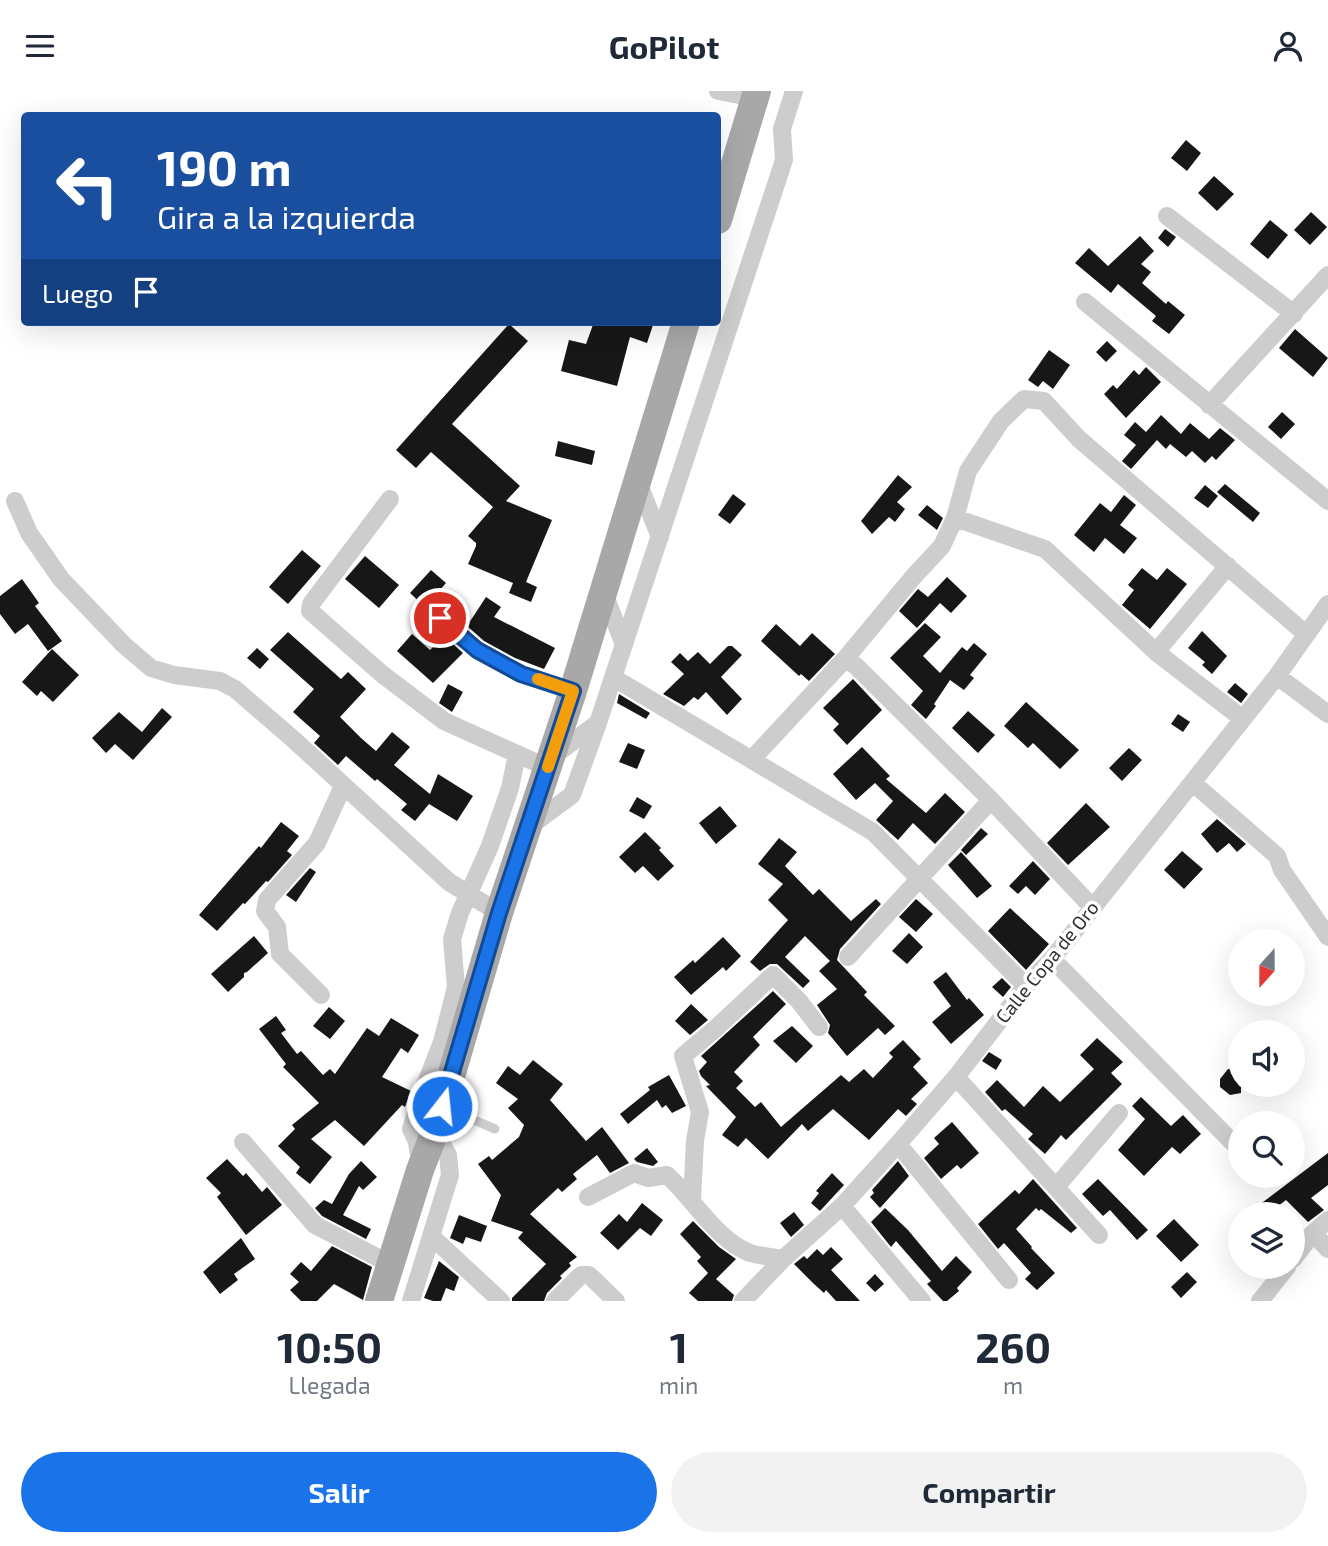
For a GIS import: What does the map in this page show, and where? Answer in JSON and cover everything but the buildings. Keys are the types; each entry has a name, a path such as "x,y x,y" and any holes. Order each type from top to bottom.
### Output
{"main road":[{"path":"721,210 756,95"},
{"path":"379,1301 439,1119 499,913 573,691 685,326"}],"street":[{"path":"718,91 756,95"},
{"path":"527,828 572,795 614,678 784,160 782,129 794,91"},
{"path":"1167,216 1294,314"},
{"path":"1209,405 1328,275"},
{"path":"1085,302 1328,501"},
{"path":"752,759 845,659 942,546 955,518 968,471 1001,421 1024,399 1044,401 1079,439 1306,634"},
{"path":"638,481 660,537"},
{"path":"390,499 311,604 310,611 382,674 444,721 517,754 550,763 598,723"},
{"path":"15,501 30,533 61,579 124,645 151,668 174,675 220,681 235,689 449,882 499,913"},
{"path":"955,518 1045,549 1156,652 1243,719"},
{"path":"1156,652 1228,566"},
{"path":"604,592 624,645"},
{"name":"Calle Copa de Oro","path":"743,1301 783,1259 842,1206 956,1077 1193,783 1277,676 1328,604"},
{"path":"440,618 477,650 521,674 573,691"},
{"path":"845,659 856,666 991,800 1092,907"},
{"path":"1277,676 1328,714"},
{"path":"614,678 873,832 1027,986"},
{"path":"420,1170 417,1142 411,1129 442,1042 456,987 452,939 468,893 490,846 510,788 517,754"},
{"path":"1193,783 1277,856 1282,870 1328,937"},
{"path":"321,995 281,954 277,927 265,911 267,900 317,843 342,786"},
{"path":"848,957 991,800"},
{"path":"1052,959 1228,1138"},
{"path":"692,1200 695,1142 700,1112 683,1056 773,975 799,1001 819,1027"},
{"path":"956,1077 1099,1235"},
{"path":"1056,1187 1119,1113"},
{"path":"411,1301 450,1175 439,1119"},
{"path":"243,1142 315,1225 390,1264"},
{"path":"898,1144 1009,1280"},
{"path":"588,1196 634,1173 648,1178 667,1175 725,1238 750,1253 783,1259"},
{"path":"842,1206 922,1301"},
{"path":"1305,1243 1328,1220"},
{"path":"1313,1233 1328,1249"},
{"path":"431,1236 502,1301"},
{"path":"555,1301 581,1275 589,1275 616,1301"},
{"path":"1261,1301 1278,1279"}],"lane":[{"path":"439,1119 495,1129"}],"slow traffic":[{"path":"538,679 573,691 548,767"}],"route":[{"path":"440,618 477,650 521,674 573,691 499,913 442,1106"}]}
